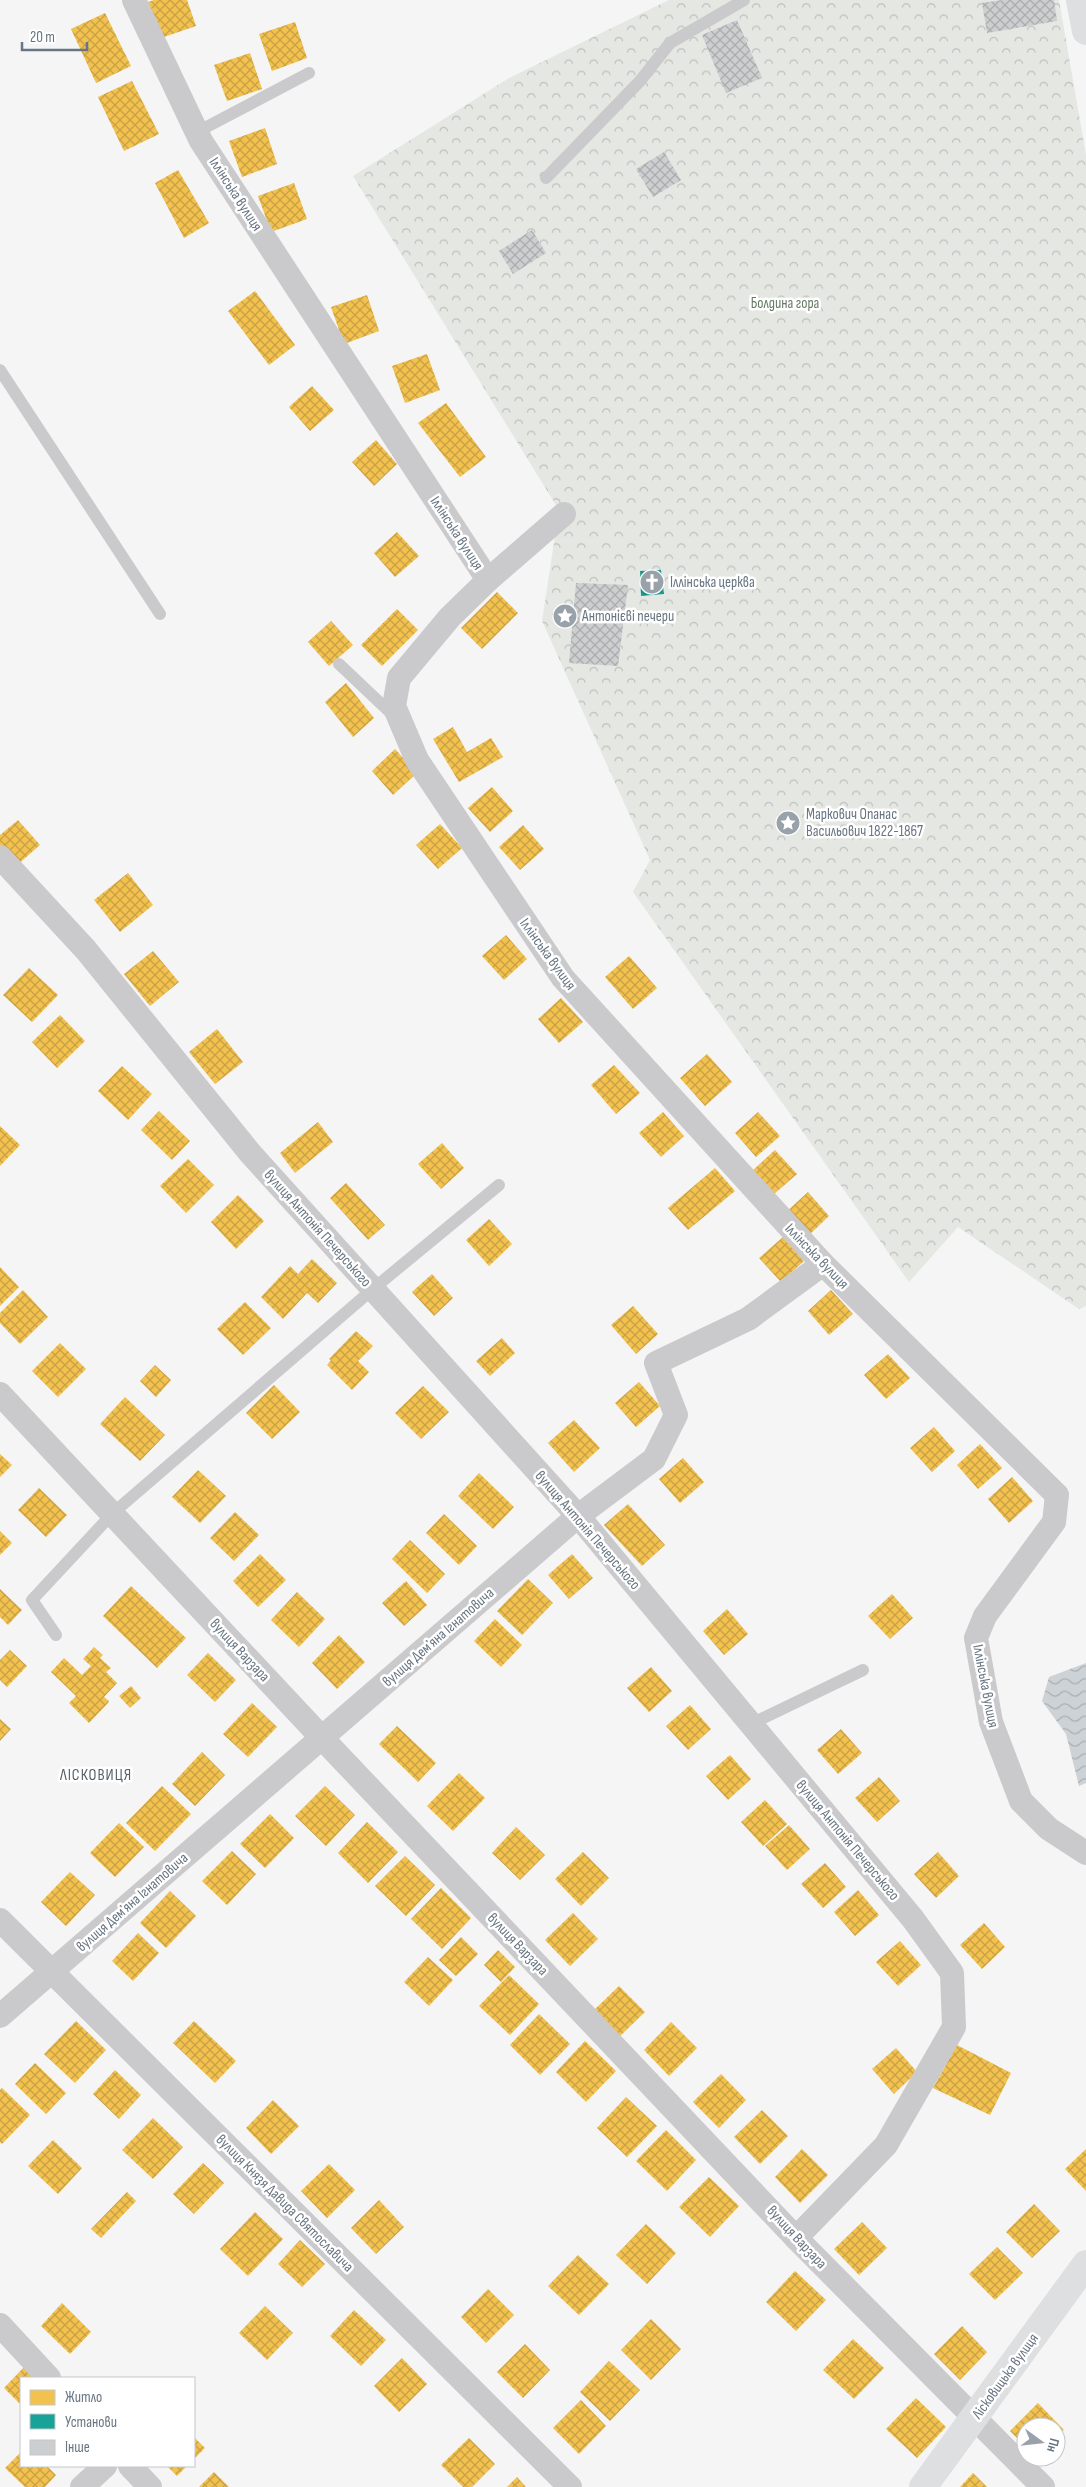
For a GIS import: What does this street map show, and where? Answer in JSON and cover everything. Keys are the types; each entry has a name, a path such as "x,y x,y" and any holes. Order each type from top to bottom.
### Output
{"main road":[{"path":"1080,0 1086,31"},
{"name":"Лісковицька вулиця","path":"923,2487 1086,2264"}],"street":[{"name":"Іллінська вулиця","path":"134,0 197,132 488,580 450,617 399,678 394,706 417,760 562,978 823,1264 1057,1495 1054,1522 985,1616 976,1638 991,1722 1021,1801 1049,1829 1086,1853"},
{"path":"488,580 564,514"},
{"name":"вулиця Антонія Печерського","path":"0,857 86,950 250,1153 578,1516 914,1919 952,1973 954,2026 886,2145 796,2238"},
{"name":"вулиця Демʼяна Ігнатовича","path":"0,2016 578,1516 654,1458 676,1415 656,1363 748,1318 823,1264"},
{"name":"вулиця Варзара","path":"0,1394 322,1738 796,2238 1043,2487"},
{"name":"вулиця Князя Давида Святославича","path":"0,1920 570,2487"},
{"path":"0,2325 48,2377"},
{"path":"82,2487 104,2467"},
{"path":"131,2467 150,2487"}],"lane":[{"path":"546,178 640,81 670,43 744,0"},
{"path":"197,132 309,73"},
{"path":"0,370 160,614"},
{"path":"339,664 401,723"},
{"path":"56,1635 32,1600 113,1514 373,1289 499,1185"},
{"path":"750,1724 863,1670"}],"green space":[{"name":"Болдина гора","path":"669,0 1059,0 1086,155 1086,1306 1079,1309 958,1227 909,1282 633,892 650,860 542,621 559,510 353,176 509,78"}],"water":[{"path":"1086,1663 1086,1783 1079,1786 1066,1734 1042,1701 1049,1677"}],"building: Житло":[{"path":"154,0 187,0 196,26 161,38 148,2"},
{"path":"105,13 131,66 96,83 71,29"},
{"path":"295,22 307,58 272,71 259,34"},
{"path":"250,53 262,89 227,101 214,65"},
{"path":"132,81 159,134 124,151 98,97"},
{"path":"265,128 277,164 242,177 229,141"},
{"path":"178,170 209,223 184,238 155,183"},
{"path":"294,183 307,219 271,232 258,196"},
{"path":"255,291 295,345 269,365 228,311"},
{"path":"367,295 379,331 344,344 331,307"},
{"path":"427,354 440,390 405,403 392,366"},
{"path":"312,386 334,410 310,431 289,407"},
{"path":"446,403 486,457 460,477 418,423"},
{"path":"376,440 397,464 374,486 352,462"},
{"path":"397,532 419,556 395,577 374,553"},
{"path":"497,592 518,613 482,649 461,628"},
{"path":"397,609 418,630 382,666 361,645"},
{"path":"331,621 353,645 329,666 308,642"},
{"path":"346,683 374,718 353,737 325,702"},
{"path":"453,727 467,752 491,738 503,757 459,782 433,739"},
{"path":"395,749 417,773 393,795 372,771"},
{"path":"492,787 513,811 490,832 468,808"},
{"path":"18,820 40,845 16,866 0,847 0,835"},
{"path":"440,824 462,848 438,869 416,845"},
{"path":"523,825 544,849 520,870 499,847"},
{"path":"128,873 153,905 120,932 94,900"},
{"path":"506,935 527,959 504,980 482,956"},
{"path":"153,951 179,982 150,1006 124,974"},
{"path":"629,956 657,988 633,1009 605,977"},
{"path":"29,968 58,995 32,1022 3,995"},
{"path":"561,998 583,1022 559,1043 538,1019"},
{"path":"60,1015 85,1041 57,1068 32,1042"},
{"path":"217,1029 243,1062 215,1084 189,1052"},
{"path":"707,1054 732,1082 705,1106 680,1078"},
{"path":"614,1065 640,1093 616,1114 591,1085"},
{"path":"122,1066 152,1094 128,1120 98,1091"},
{"path":"159,1111 190,1141 172,1160 141,1130"},
{"path":"663,1112 684,1136 661,1157 639,1133"},
{"path":"758,1112 780,1136 756,1157 735,1133"},
{"path":"318,1122 333,1142 295,1173 280,1153"},
{"path":"0,1126 20,1145 0,1166"},
{"path":"442,1143 464,1168 441,1189 418,1164"},
{"path":"775,1150 797,1174 773,1195 752,1171"},
{"path":"188,1159 214,1185 186,1213 160,1186"},
{"path":"715,1168 735,1191 688,1230 668,1208"},
{"path":"346,1183 385,1225 368,1240 330,1198"},
{"path":"808,1192 829,1216 806,1238 784,1214"},
{"path":"238,1195 264,1221 236,1249 211,1222"},
{"path":"489,1219 512,1244 489,1266 466,1240"},
{"path":"783,1237 804,1261 781,1282 759,1258"},
{"path":"312,1259 337,1283 318,1303 307,1293 283,1319 261,1297 290,1266 298,1274"},
{"path":"0,1267 19,1287 0,1306"},
{"path":"432,1274 453,1298 434,1316 412,1292"},
{"path":"23,1290 48,1317 20,1344 0,1323 0,1313"},
{"path":"831,1290 853,1314 829,1335 808,1311"},
{"path":"245,1302 271,1328 243,1355 217,1329"},
{"path":"633,1306 658,1334 636,1354 611,1325"},
{"path":"356,1331 373,1346 358,1361 369,1372 352,1390 327,1365 331,1360 329,1359"},
{"path":"502,1338 515,1353 490,1376 476,1361"},
{"path":"60,1343 86,1369 58,1397 32,1371"},
{"path":"888,1354 910,1378 886,1399 864,1375"},
{"path":"155,1365 171,1380 156,1397 140,1381"},
{"path":"639,1382 660,1406 636,1427 615,1403"},
{"path":"274,1385 300,1412 272,1439 246,1413"},
{"path":"423,1386 449,1412 421,1439 395,1413"},
{"path":"125,1397 165,1435 140,1461 100,1424"},
{"path":"574,1420 600,1448 574,1472 548,1443"},
{"path":"934,1427 955,1451 932,1472 910,1448"},
{"path":"980,1444 1002,1468 978,1489 957,1465"},
{"path":"0,1454 12,1465 0,1477"},
{"path":"683,1458 704,1482 680,1503 659,1479"},
{"path":"198,1470 226,1496 200,1523 172,1497"},
{"path":"479,1473 514,1507 493,1529 458,1496"},
{"path":"1012,1477 1033,1501 1009,1523 988,1499"},
{"path":"39,1488 67,1515 46,1537 18,1510"},
{"path":"628,1504 665,1545 642,1566 604,1525"},
{"path":"235,1512 259,1535 234,1561 210,1538"},
{"path":"444,1514 477,1546 459,1565 426,1533"},
{"path":"0,1531 12,1543 0,1555"},
{"path":"410,1540 445,1574 427,1593 392,1559"},
{"path":"260,1554 286,1580 258,1607 233,1581"},
{"path":"572,1554 593,1578 569,1599 548,1575"},
{"path":"528,1579 553,1603 522,1635 497,1611"},
{"path":"406,1581 427,1605 404,1626 382,1603"},
{"path":"131,1586 186,1638 157,1668 103,1616"},
{"path":"0,1589 22,1610 8,1625 0,1617"},
{"path":"297,1592 325,1619 299,1647 271,1620"},
{"path":"892,1594 913,1618 890,1639 868,1616"},
{"path":"727,1609 748,1634 724,1655 703,1631"},
{"path":"495,1619 522,1645 501,1667 474,1641"},
{"path":"339,1635 365,1662 337,1689 312,1663"},
{"path":"94,1647 103,1655 100,1658 111,1668 106,1672 117,1683 104,1697 109,1701 108,1703 89,1723 69,1703 76,1696 51,1672 64,1658 82,1675 91,1666 83,1659"},
{"path":"10,1650 27,1666 7,1687 0,1680 0,1660"},
{"path":"208,1653 236,1680 215,1702 187,1675"},
{"path":"651,1667 672,1691 649,1712 627,1688"},
{"path":"131,1686 141,1698 130,1708 119,1696"},
{"path":"252,1703 277,1727 248,1757 223,1734"},
{"path":"690,1705 711,1729 688,1750 666,1726"},
{"path":"0,1719 11,1729 0,1741"},
{"path":"397,1726 436,1763 418,1782 379,1744"},
{"path":"841,1729 862,1753 838,1774 817,1750"},
{"path":"202,1752 225,1775 195,1806 172,1784"},
{"path":"730,1755 751,1779 728,1800 706,1776"},
{"path":"459,1773 485,1798 453,1831 427,1806"},
{"path":"879,1777 900,1801 877,1822 855,1798"},
{"path":"162,1786 191,1814 155,1851 126,1823"},
{"path":"325,1786 355,1815 326,1846 295,1816"},
{"path":"765,1800 787,1824 763,1846 741,1822"},
{"path":"270,1814 294,1838 265,1868 240,1844"},
{"path":"367,1822 398,1852 368,1883 338,1853"},
{"path":"119,1823 144,1847 115,1877 90,1853"},
{"path":"789,1825 810,1849 787,1870 765,1846"},
{"path":"516,1827 545,1855 520,1880 492,1853"},
{"path":"232,1851 256,1874 227,1905 202,1881"},
{"path":"583,1852 609,1878 581,1906 555,1879"},
{"path":"938,1852 959,1876 936,1898 914,1874"},
{"path":"405,1856 435,1885 406,1916 375,1886"},
{"path":"825,1863 846,1887 823,1908 801,1884"},
{"path":"70,1872 95,1895 66,1926 41,1902"},
{"path":"441,1888 471,1918 442,1949 411,1919"},
{"path":"858,1890 879,1915 855,1936 834,1912"},
{"path":"170,1891 196,1916 166,1948 140,1923"},
{"path":"573,1913 598,1939 570,1966 545,1940"},
{"path":"984,1923 1005,1947 982,1969 960,1945"},
{"path":"138,1933 159,1953 133,1981 112,1961"},
{"path":"461,1937 478,1954 456,1976 439,1960"},
{"path":"900,1941 921,1965 898,1986 876,1962"},
{"path":"498,1950 515,1967 501,1982 484,1965"},
{"path":"428,1957 453,1980 429,2006 404,1982"},
{"path":"509,1975 539,2004 510,2035 479,2006"},
{"path":"619,1986 645,2012 617,2039 591,2013"},
{"path":"539,2014 570,2044 540,2075 510,2045"},
{"path":"76,2021 106,2050 75,2083 44,2054"},
{"path":"194,2021 236,2061 215,2083 173,2043"},
{"path":"671,2022 697,2048 669,2076 644,2050"},
{"path":"585,2041 616,2071 586,2102 556,2072"},
{"path":"957,2045 1011,2073 990,2115 933,2088"},
{"path":"896,2048 917,2072 894,2094 872,2069"},
{"path":"35,2063 66,2093 46,2114 15,2084"},
{"path":"115,2070 141,2095 119,2119 93,2094"},
{"path":"721,2074 746,2100 719,2128 693,2102"},
{"path":"2,2088 30,2115 2,2144 0,2142 0,2090"},
{"path":"626,2097 657,2126 627,2157 597,2128"},
{"path":"273,2100 299,2126 271,2154 246,2128"},
{"path":"762,2110 788,2136 760,2164 734,2137"},
{"path":"153,2118 183,2147 153,2179 122,2150"},
{"path":"666,2130 696,2160 667,2191 636,2161"},
{"path":"53,2140 82,2168 58,2194 28,2166"},
{"path":"802,2149 828,2175 800,2203 775,2177"},
{"path":"1086,2149 1086,2191 1065,2169"},
{"path":"203,2163 224,2183 194,2214 173,2194"},
{"path":"329,2164 355,2190 327,2218 301,2191"},
{"path":"709,2177 739,2206 710,2237 679,2207"},
{"path":"127,2192 136,2201 101,2238 91,2229"},
{"path":"379,2200 404,2227 376,2254 351,2228"},
{"path":"1034,2204 1060,2231 1032,2258 1006,2232"},
{"path":"255,2212 283,2239 248,2276 220,2249"},
{"path":"862,2222 887,2248 859,2275 834,2249"},
{"path":"646,2224 676,2253 647,2284 616,2255"},
{"path":"300,2240 325,2264 302,2287 278,2264"},
{"path":"997,2247 1023,2273 995,2300 969,2274"},
{"path":"578,2255 609,2284 579,2315 548,2286"},
{"path":"795,2271 826,2300 796,2331 766,2302"},
{"path":"488,2289 514,2315 486,2343 461,2317"},
{"path":"62,2303 91,2332 70,2354 41,2326"},
{"path":"265,2306 293,2333 267,2360 239,2333"},
{"path":"354,2310 386,2340 361,2366 330,2336"},
{"path":"651,2319 681,2349 651,2380 621,2350"},
{"path":"962,2326 987,2352 960,2380 934,2354"},
{"path":"853,2339 884,2368 854,2399 823,2370"},
{"path":"525,2344 550,2370 523,2398 497,2372"},
{"path":"402,2358 427,2384 399,2412 374,2386"},
{"path":"609,2361 640,2390 610,2421 580,2392"},
{"path":"25,2366 37,2377 20,2377 20,2404 4,2388"},
{"path":"916,2398 946,2427 917,2458 886,2429"},
{"path":"581,2400 606,2426 579,2454 553,2428"},
{"path":"1038,2403 1051,2417 1024,2417"},
{"path":"1016,2425 1016,2437 1010,2431"},
{"path":"195,2438 205,2448 195,2458"},
{"path":"469,2438 495,2464 472,2487 463,2487 441,2465"},
{"path":"20,2453 20,2467 48,2467 56,2475 45,2487 25,2487 5,2468"},
{"path":"168,2467 186,2467 177,2476"},
{"path":"214,2472 229,2487 199,2487"},
{"path":"973,2473 987,2487 960,2487"},
{"path":"517,2477 526,2487 507,2487"}],"building: Установи":[{"name":"Іллінська церква","path":"661,570 664,594 641,596 640,571"}],"building: Інше":[{"path":"1002,0 1054,0 1057,21 987,33 982,3"},
{"path":"737,20 762,78 726,93 702,35"},
{"path":"664,152 681,180 653,197 636,169"},
{"path":"532,230 546,253 513,274 499,251"},
{"path":"576,583 628,585 618,666 569,663"}],"place":[{"name":"Іллінська церква","path":"652,582"},
{"name":"Антонієві печери","path":"565,616"},
{"name":"Маркович Опанас Васильович 1822-1867","path":"788,823"}],"district":[{"name":"ЛІСКОВИЦЯ","path":"96,1774"}]}
